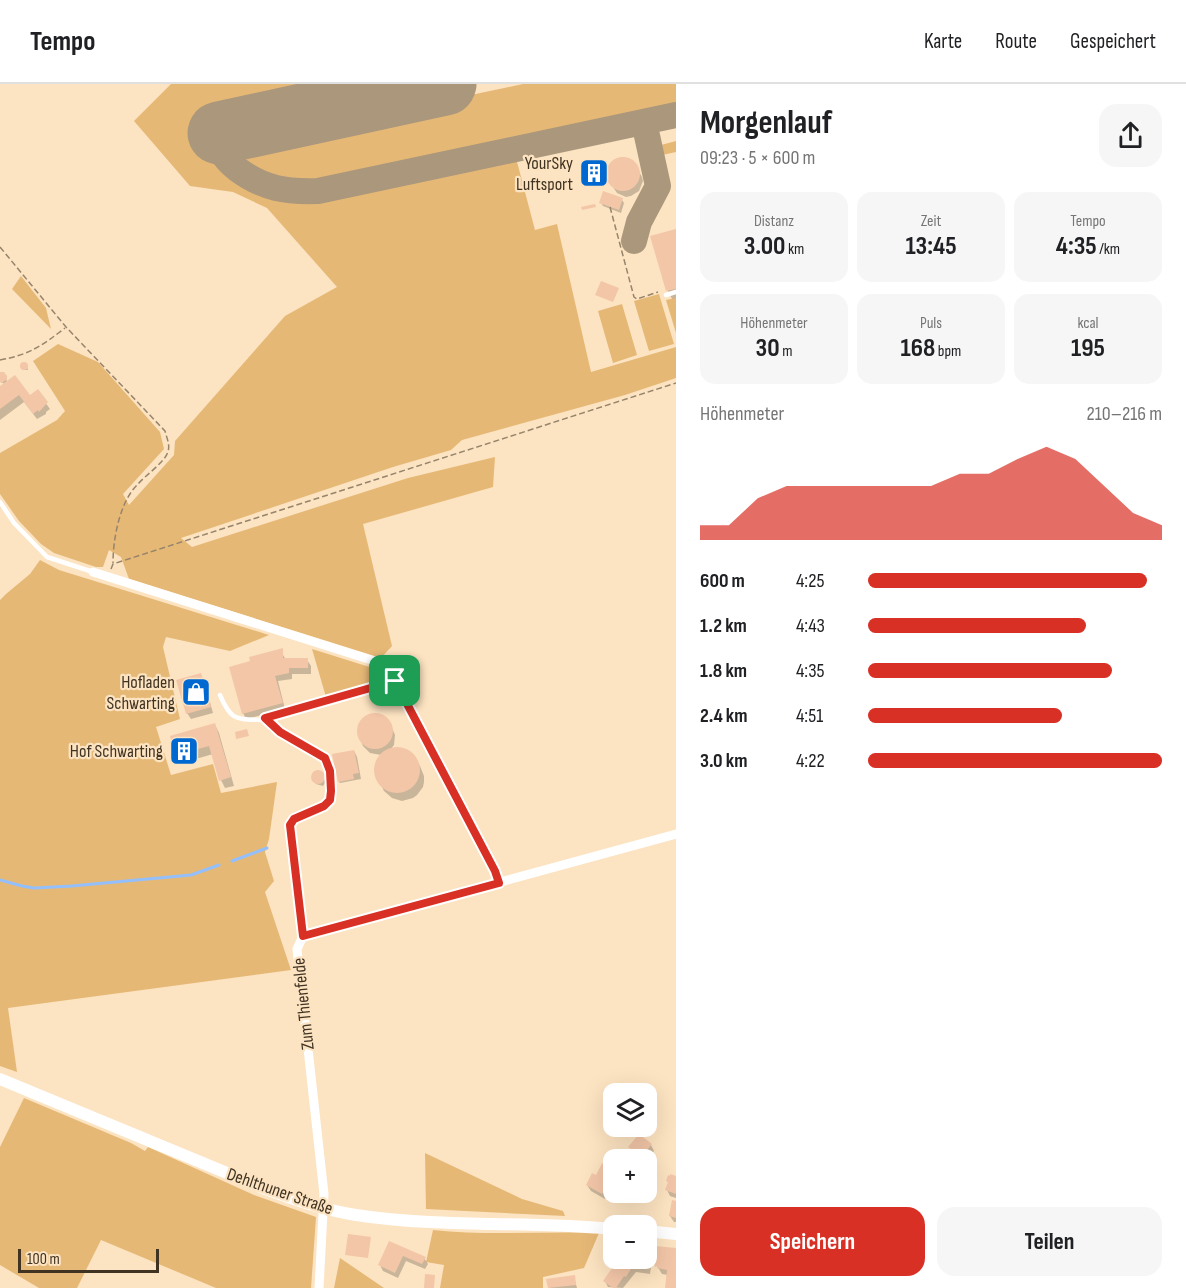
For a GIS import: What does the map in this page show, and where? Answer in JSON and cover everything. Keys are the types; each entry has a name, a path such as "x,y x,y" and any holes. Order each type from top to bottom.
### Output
{"street":[{"path":"93,572 381,663 395,681 495,871 499,883"},
{"name":"Zum Thienfelde","path":"319,1288 324,1194 297,950 303,936 676,834"},
{"name":"Dehlthuner Straße","path":"0,1079 263,1188 324,1208 392,1220 603,1228"},
{"path":"657,1232 676,1234"}],"lane":[{"path":"666,295 676,292"},
{"path":"0,502 14,523 47,557 93,572"},
{"path":"220,695 227,712 239,719 265,718 395,681"},
{"path":"265,718 280,732 325,758 330,771 330,800 324,806 294,819 290,825 303,936"}],"path":[{"path":"610,207 634,297 636,299 661,291 666,295"},
{"path":"0,247 66,327 165,431 169,446 167,456 135,486 121,510 113,551 113,564 107,576"},
{"path":"0,360 27,353 66,327"},
{"path":"113,564 676,383"}],"shaded area":[{"path":"171,84 373,84 196,122 201,152 254,184 281,194 313,197 515,154 535,230 557,224 591,372 676,347 676,378 625,395 462,440 451,450 393,467 181,538 192,547 408,478 495,457 493,487 363,524 392,646 381,658 129,579 121,557 109,550 103,567 96,567 54,553 41,544 19,521 0,494 0,453 57,420 65,411 33,361 58,344 98,362 160,432 164,449 123,494 129,505 174,455 175,441 285,316 337,287 267,208 233,192 190,186 134,121"},
{"path":"523,84 676,84 676,109 313,185 272,181 246,169 235,160 235,151 239,144"},
{"path":"676,141 676,152 662,155 661,145"},
{"path":"21,276 46,308 51,329 12,289"},
{"path":"659,294 674,344 649,351 634,301"},
{"path":"676,298 676,333 666,300"},
{"path":"622,304 637,355 613,363 598,311"},
{"path":"40,560 59,570 269,635 230,651 166,637 163,647 180,719 156,727 171,775 213,764 221,793 277,782 265,852 274,881 265,892 291,970 8,1008 17,1072 0,1066 0,600 30,574"},
{"path":"312,649 379,670 383,679 326,697"},
{"path":"24,1098 145,1151 148,1147 254,1195 316,1217 311,1288 216,1288 101,1240 77,1288 39,1288 0,1265 0,1147"},
{"path":"425,1153 522,1199 563,1211 565,1216 426,1209"},
{"path":"433,1230 474,1233 599,1233 584,1268 543,1277 543,1288 440,1288 444,1265 426,1262"},
{"path":"340,1258 384,1288 334,1288"}],"building":[{"path":"623,157 635,162 640,174 635,186 623,191 611,186 606,174 611,162"},
{"name":"YourSky Luftsport","path":"596,162 601,182 592,184 588,163"},
{"path":"603,191 623,198 619,210 599,203"},
{"path":"595,204 596,207 582,210 581,207"},
{"path":"676,229 676,289 666,291 650,236"},
{"path":"601,281 619,288 613,302 595,295"},
{"path":"24,362 28,366 24,370 20,366"},
{"path":"0,372 4,372 7,376 2,383 0,382"},
{"path":"15,375 30,395 38,389 48,402 39,412 38,410 33,414 19,395 0,409 0,386"},
{"path":"283,648 283,658 308,658 308,668 289,668 289,673 275,676 283,703 242,714 229,667 250,661 249,657"},
{"path":"201,673 211,707 186,714 176,680"},
{"path":"375,713 388,718 393,731 388,744 375,749 362,744 357,731 362,718"},
{"name":"Hof Schwarting","path":"215,723 231,777 219,781 209,746 176,755 170,736"},
{"path":"247,729 249,736 236,739 235,732"},
{"path":"397,747 413,754 420,770 413,786 397,793 381,786 374,770 381,754"},
{"path":"354,750 359,773 353,774 354,779 338,782 332,754"},
{"path":"318,770 323,772 325,777 323,782 318,784 313,782 311,777 313,772"},
{"path":"636,1137 643,1137 652,1144 648,1149 628,1147"},
{"path":"603,1164 602,1194 586,1185 592,1173 596,1175"},
{"path":"670,1174 676,1176 676,1194 665,1190"},
{"path":"672,1200 676,1201 676,1218 669,1216"},
{"path":"348,1234 371,1237 368,1258 345,1255"},
{"path":"389,1241 426,1257 422,1264 403,1256 395,1273 378,1265"},
{"path":"657,1246 676,1248 676,1288 665,1288 667,1270 657,1268"},
{"path":"611,1269 631,1269 616,1288 603,1281"},
{"path":"425,1274 435,1275 434,1288 424,1288"},
{"path":"575,1275 576,1285 548,1288 546,1279"}],"waterway":[{"path":"232,861 267,848"},
{"path":"0,880 34,888 72,886 191,875 219,865"}],"taxiway":[{"path":"219,133 220,147 225,157 247,176 276,188 318,191 676,115"},
{"path":"634,241 639,222 658,186 644,122"}],"runway":[{"path":"219,133 445,84"}],"place":[{"name":"YourSky Luftsport","path":"594,173"},
{"name":"Hofladen Schwarting","path":"196,692"},
{"name":"Hof Schwarting","path":"184,751"}],"route":[{"path":"395,681 495,871 499,883 303,936 290,825 294,819 324,806 330,800 330,771 328,762 322,755 280,732 265,718 395,681"}]}
